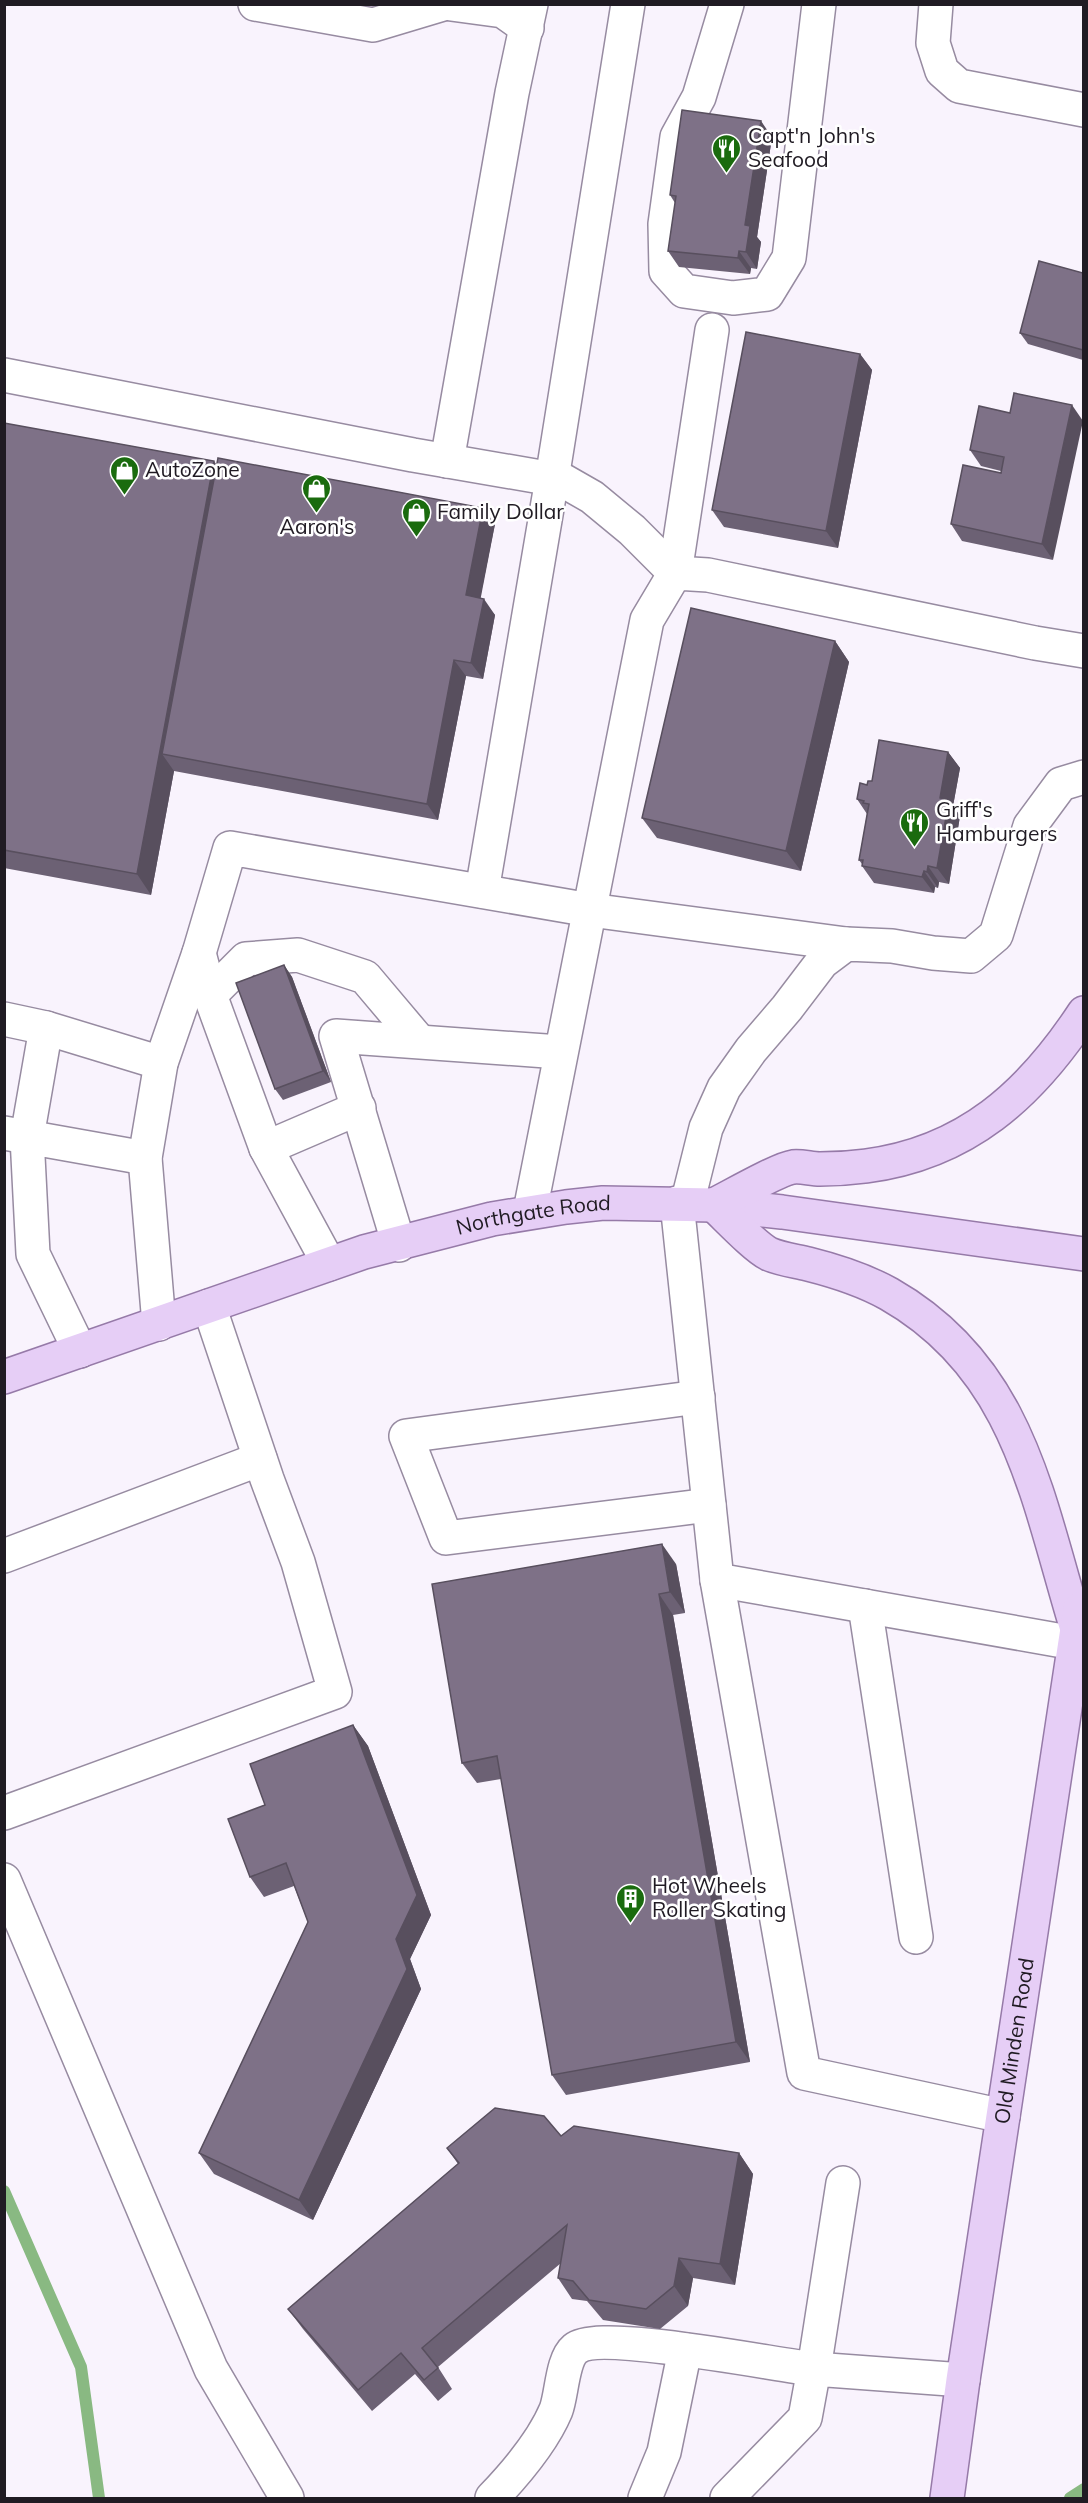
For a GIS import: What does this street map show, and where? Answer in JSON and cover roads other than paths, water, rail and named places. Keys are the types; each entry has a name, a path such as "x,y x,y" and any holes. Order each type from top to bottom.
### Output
{"main road":[{"path":"693,1204 791,1167 866,1166 935,1148 968,1133 994,1116 1034,1080 1053,1058 1083,1013"},
{"name":"Northgate Road","path":"4,1377 364,1252 530,1211 603,1203 693,1204 794,1213 1083,1254"},
{"path":"693,1204 768,1253 861,1280 889,1294 933,1324 974,1366 1002,1406 1025,1460 1076,1636"},
{"name":"Old Minden Road","path":"947,2499 1083,1583"}],"lane":[{"path":"482,891 552,479 628,4"},
{"path":"727,4 699,97 677,137 665,224 665,259 666,271 684,291 733,298 767,294 789,258 819,4"},
{"path":"936,4 933,43 942,71 959,86 1083,110"},
{"path":"266,6 372,25 441,5 529,16 512,93 447,461"},
{"path":"530,1211 647,620 675,573 712,330"},
{"path":"4,375 447,461 564,481 592,498 632,530 675,573 708,575 1083,651"},
{"path":"159,1324 145,1158 161,1063 199,953 230,848 590,910 846,944 892,946 971,956 996,935 1030,826 1061,784 1083,777"},
{"path":"846,944 822,962 751,1050 724,1088 706,1128 693,1204 698,1397 717,1580 804,2073 1003,2116"},
{"path":"199,953 210,995 266,1148 329,1264"},
{"path":"210,995 246,959 298,955 365,977 419,1041"},
{"path":"4,1019 46,1028 161,1063"},
{"path":"46,1028 16,1135 33,1254 80,1351"},
{"path":"399,1245 336,1036 560,1052"},
{"path":"266,1148 359,1108"},
{"path":"16,1135 145,1158"},
{"path":"4,1814 335,1692 298,1562 260,1459 209,1306"},
{"path":"698,1397 406,1436 446,1538 709,1505"},
{"path":"4,1556 260,1459"},
{"path":"717,1580 865,1606 1076,1636"},
{"path":"865,1606 916,1937"},
{"path":"4,1880 211,2369 287,2499"},
{"path":"727,2499 805,2418 843,2183"},
{"path":"492,2499 524,2464 556,2410 568,2361 574,2349 588,2343 642,2344 814,2369 963,2379"},
{"path":"645,2499 664,2452 685,2350"}],"waterway":[{"path":"4,2191 81,2367 99,2498"},
{"path":"1070,2498 1084,2489"}],"place":[{"name":"Capt'n John's Seafood","path":"727,174"},
{"name":"AutoZone","path":"124,496"},
{"name":"Aaron's","path":"317,514"},
{"name":"Family Dollar","path":"416,538"},
{"name":"Griff's Hamburgers","path":"915,848"},
{"name":"Hot Wheels Roller Skating","path":"631,1924"}]}
